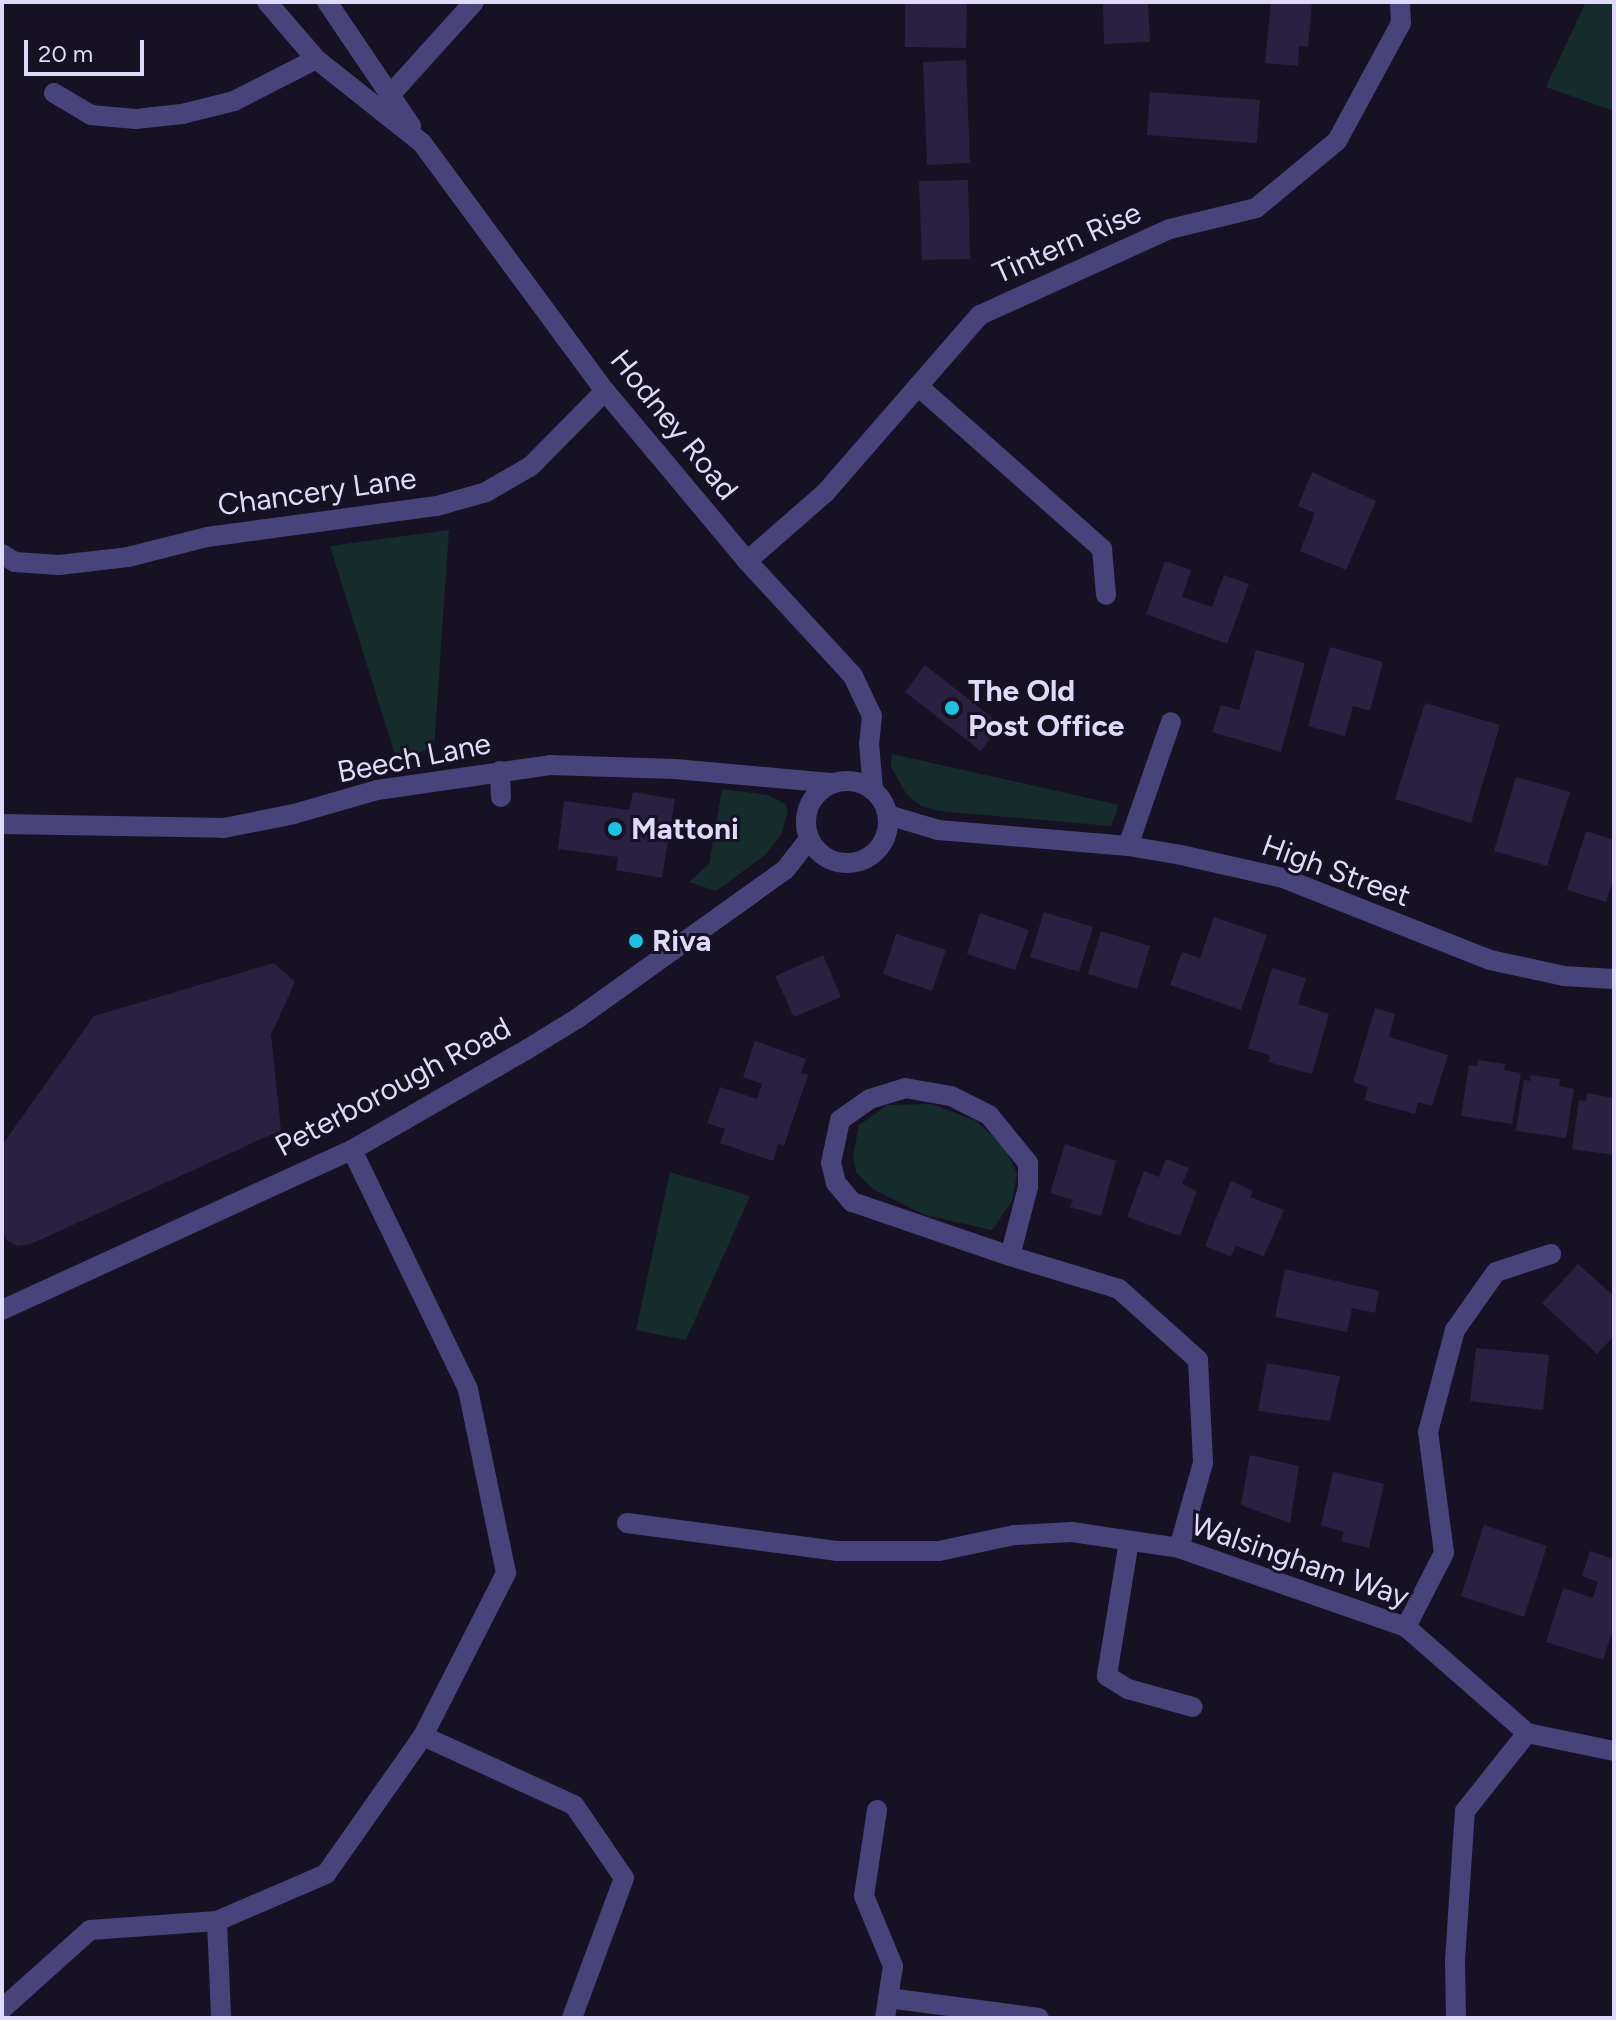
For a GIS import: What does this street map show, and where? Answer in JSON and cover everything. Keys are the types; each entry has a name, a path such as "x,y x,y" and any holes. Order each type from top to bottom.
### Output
{"street":[{"name":"Hodney Road","path":"267,2 316,59 422,143"},
{"name":"Hodney Road","path":"327,2 422,143 605,391 747,561 853,676 872,716 869,743 873,790"},
{"path":"390,95 474,2"},
{"name":"Tintern Rise","path":"747,561 826,492 980,315 1170,229 1256,208 1337,141 1401,23 1400,2"},
{"path":"54,93 91,115 136,119 182,114 234,101 316,59"},
{"path":"918,386 1102,549 1106,595"},
{"name":"Chancery Lane","path":"2,554 15,562 59,565 128,557 207,537 437,506 486,492 531,466 605,391"},
{"path":"1128,846 1171,722"},
{"path":"840,782 873,790 887,826 878,849 866,859 848,863 827,859 809,839 806,819 814,798 840,782 869,743"},
{"name":"Beech Lane","path":"2,824 224,828 294,814 377,790 550,765 840,782"},
{"path":"500,771 501,797"},
{"name":"Beech Lane","path":"779,777 814,798"},
{"name":"High Street","path":"887,826 1128,846 1283,878 1490,960 1564,976 1614,979"},
{"name":"Peterborough Road","path":"2,1310 352,1150 578,1018 785,870 809,839"},
{"name":"Peterborough Road","path":"785,870 827,859"},
{"path":"1010,1256 1028,1187 1028,1163 989,1115 951,1096 905,1088 870,1099 840,1120 831,1163 836,1183 852,1202 1010,1256 1119,1289 1198,1360 1203,1463 1179,1548"},
{"path":"2,2009 90,1930 217,1921 326,1874 423,1736 506,1573 468,1389 352,1150"},
{"path":"1406,1627 1444,1553 1428,1432 1455,1330 1496,1272 1551,1254"},
{"name":"Walsingham Way","path":"627,1523 836,1551 939,1551 1014,1535 1072,1532 1179,1548 1406,1627 1527,1733 1614,1751"},
{"path":"1129,1541 1107,1676 1128,1689 1193,1707"},
{"path":"1456,2018 1455,1960 1465,1811 1527,1733"},
{"path":"423,1736 574,1805 624,1878 572,2018"},
{"path":"877,1810 864,1896 893,1966 886,2008 1039,2018"},
{"path":"217,1921 221,2018"}],"green space":[{"path":"1586,2 1614,2 1614,111 1546,87"},
{"path":"449,530 434,747 397,761 330,546"},
{"path":"892,754 1119,805 1111,826 939,811 921,806 907,795 891,767"},
{"path":"722,789 768,795 785,804 788,811 781,835 765,855 716,891 689,882 709,864"},
{"path":"932,1104 976,1121 1004,1146 1017,1174 1012,1201 992,1230 925,1215 873,1189 856,1172 853,1156 859,1125 888,1105"},
{"path":"670,1172 750,1196 686,1340 636,1330"}],"building":[{"path":"905,2 967,2 966,48 905,47"},
{"path":"1103,2 1148,2 1150,42 1104,44"},
{"path":"1271,2 1312,2 1308,47 1299,46 1298,66 1265,63"},
{"path":"966,60 970,163 927,165 923,62"},
{"path":"1150,92 1260,100 1257,143 1147,135"},
{"path":"968,180 970,259 922,260 919,181"},
{"path":"1312,472 1376,501 1346,570 1300,551 1315,513 1298,506"},
{"path":"1165,561 1191,570 1182,597 1212,607 1224,575 1249,584 1227,644 1146,614"},
{"path":"1330,647 1383,662 1370,711 1353,706 1345,736 1308,726"},
{"path":"1256,650 1305,663 1281,752 1212,732 1221,705 1239,710"},
{"name":"The Old Post Office","path":"925,665 1000,724 981,751 905,692"},
{"path":"1425,703 1500,725 1471,823 1395,799"},
{"path":"1516,777 1570,792 1547,866 1494,851"},
{"name":"Mattoni","path":"633,792 675,799 662,878 616,870 618,857 558,849 564,801 629,810"},
{"path":"1586,831 1614,840 1614,878 1606,902 1567,890"},
{"path":"1044,912 1093,927 1079,972 1030,957"},
{"path":"980,913 1029,930 1015,970 967,954"},
{"path":"1214,917 1267,935 1241,1010 1170,985 1182,952 1200,958"},
{"path":"1101,931 1150,946 1137,989 1088,974"},
{"path":"896,934 946,950 932,991 883,974"},
{"path":"823,955 841,997 794,1017 775,976"},
{"path":"274,963 295,982 271,1035 281,1130 31,1244 17,1246 6,1240 2,1224 2,1145 94,1016"},
{"path":"1272,968 1306,978 1298,1004 1329,1014 1312,1074 1268,1062 1270,1055 1248,1049"},
{"path":"1375,1008 1395,1014 1389,1037 1448,1055 1432,1106 1418,1102 1415,1114 1364,1100 1368,1087 1353,1082"},
{"path":"755,1041 806,1059 801,1073 808,1075 784,1146 778,1144 773,1161 720,1143 725,1129 707,1123 720,1087 757,1099 762,1084 743,1077"},
{"path":"1478,1060 1505,1064 1504,1070 1521,1073 1512,1124 1461,1116 1469,1065 1477,1066"},
{"path":"1531,1075 1560,1079 1559,1086 1574,1089 1566,1138 1516,1131 1524,1080 1530,1081"},
{"path":"1587,1093 1614,1098 1614,1155 1572,1149 1579,1100 1586,1101"},
{"path":"1065,1144 1116,1161 1101,1216 1070,1207 1073,1200 1050,1193"},
{"path":"1166,1159 1189,1168 1182,1184 1197,1191 1180,1236 1127,1217 1144,1171 1159,1177"},
{"path":"1231,1181 1253,1191 1250,1197 1284,1210 1264,1256 1236,1246 1231,1257 1205,1246"},
{"path":"1578,1264 1614,1296 1614,1336 1597,1354 1542,1303"},
{"path":"1285,1269 1379,1291 1375,1313 1352,1308 1347,1332 1275,1317"},
{"path":"1476,1348 1549,1355 1543,1410 1470,1401"},
{"path":"1267,1363 1340,1376 1330,1421 1258,1411"},
{"path":"1250,1455 1299,1466 1290,1523 1241,1505"},
{"path":"1333,1472 1384,1484 1369,1548 1341,1541 1344,1532 1321,1525"},
{"path":"1484,1525 1547,1546 1524,1617 1461,1596"},
{"path":"1590,1551 1614,1559 1614,1626 1603,1660 1546,1642 1563,1588 1593,1598 1598,1582 1582,1576"}],"place":[{"name":"The Old Post Office","path":"952,708"},
{"name":"Mattoni","path":"615,829"},
{"name":"Riva","path":"636,941"}]}
